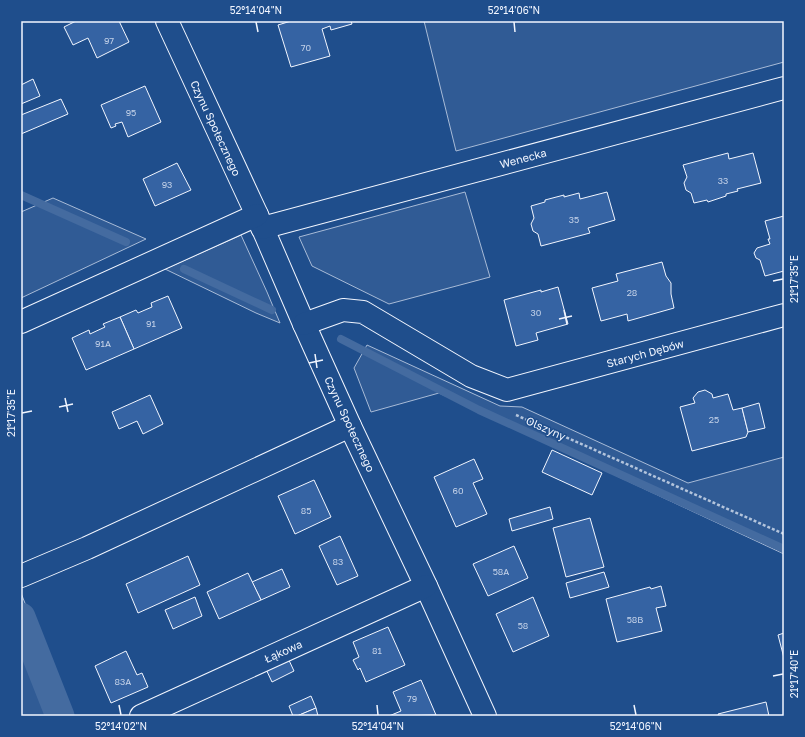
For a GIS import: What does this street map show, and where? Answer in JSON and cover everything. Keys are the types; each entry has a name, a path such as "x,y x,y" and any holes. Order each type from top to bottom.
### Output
{"street":[{"name":"Czynu Społecznego","path":"167,21 350,426 426,586 485,716"},
{"name":"Wenecka","path":"21,322 259,222 278,223 784,88"},
{"path":"304,324 343,310 363,312 471,376 507,390"},
{"name":"Starych Dębów","path":"507,390 784,316"},
{"path":"21,576 87,548 350,426"},
{"name":"Łąkowa","path":"141,716 426,586"}],"path":[{"name":"Olszyny","path":"507,390 511,407 516,415 784,534"}],"shaded area":[{"path":"424,21 784,21 784,62 456,151"},
{"path":"465,192 490,277 389,304 312,266 299,237"},
{"path":"53,198 146,239 21,298 21,212"},
{"path":"241,235 267,292 280,323 165,269"},
{"path":"367,345 500,406 522,407 688,483 784,457 784,554 439,393 371,412 354,368"},
{"path":"21,593 69,716 21,716"}],"building":[{"path":"76,21 119,21 129,42 97,58 88,38 73,45 64,27"},
{"path":"291,21 351,21 352,24 331,30 330,26 322,29 330,56 291,67 278,25"},
{"path":"33,79 40,96 21,104 21,85"},
{"path":"145,86 161,122 128,137 122,122 115,124 116,126 111,128 101,105"},
{"path":"61,99 68,114 21,134 21,115"},
{"path":"728,153 729,159 753,153 761,183 737,189 738,191 726,194 726,196 708,202 707,200 694,203 691,193 686,190 684,183 687,177 683,165"},
{"path":"177,163 191,190 155,206 143,179"},
{"path":"607,192 615,220 588,228 590,233 541,246 538,234 533,231 531,224 534,218 531,206 545,202 545,200 564,195 564,197 579,193 580,199"},
{"path":"784,216 784,271 765,276 760,260 756,258 754,253 757,248 770,244 765,221"},
{"path":"662,262 666,276 671,283 671,294 674,308 628,321 627,314 601,321 592,288 618,281 616,274"},
{"path":"558,287 568,324 536,333 538,340 516,346 504,300"},
{"path":"168,296 182,328 134,349 120,317 136,310 138,313 152,307 151,303"},
{"path":"120,317 134,349 86,370 72,338 89,330 90,334 105,327 103,324"},
{"path":"705,390 712,394 713,398 728,394 733,410 742,408 748,432 746,437 692,451 680,407 695,403 693,398 698,392"},
{"path":"150,395 163,424 143,434 137,421 119,429 112,412"},
{"path":"759,403 765,428 748,432 742,408"},
{"path":"552,450 602,473 592,495 542,472"},
{"path":"474,459 483,479 473,483 487,514 456,527 434,477"},
{"path":"314,480 331,517 295,534 278,496"},
{"path":"550,507 553,519 512,531 509,519"},
{"path":"590,518 604,567 566,577 553,528"},
{"path":"340,536 358,576 337,585 319,546"},
{"path":"514,546 528,578 488,596 473,564"},
{"path":"188,556 200,585 138,613 126,584"},
{"path":"282,569 290,587 261,600 252,582"},
{"path":"604,572 609,587 570,598 566,583"},
{"path":"248,573 261,600 219,619 207,592"},
{"path":"661,586 666,606 656,608 662,631 617,642 606,599 650,587 651,589"},
{"path":"195,597 202,616 173,629 165,610"},
{"path":"533,597 549,636 513,652 496,614"},
{"path":"388,627 405,665 366,682 360,668 358,670 353,660 359,657 353,642"},
{"path":"784,633 784,658 778,635"},
{"path":"126,651 137,675 142,673 148,687 111,703 95,666"},
{"path":"287,656 294,671 272,682 265,667"},
{"path":"421,680 436,715 389,716 401,711 393,692"},
{"path":"311,696 316,708 297,716 293,716 289,706"},
{"path":"766,702 769,716 719,716 718,714"},
{"path":"316,708 318,716 297,716"}],"waterway":[{"path":"21,195 126,242"},
{"path":"184,269 272,310"},
{"path":"341,339 479,410 784,549"},
{"path":"21,617 60,716"}]}
